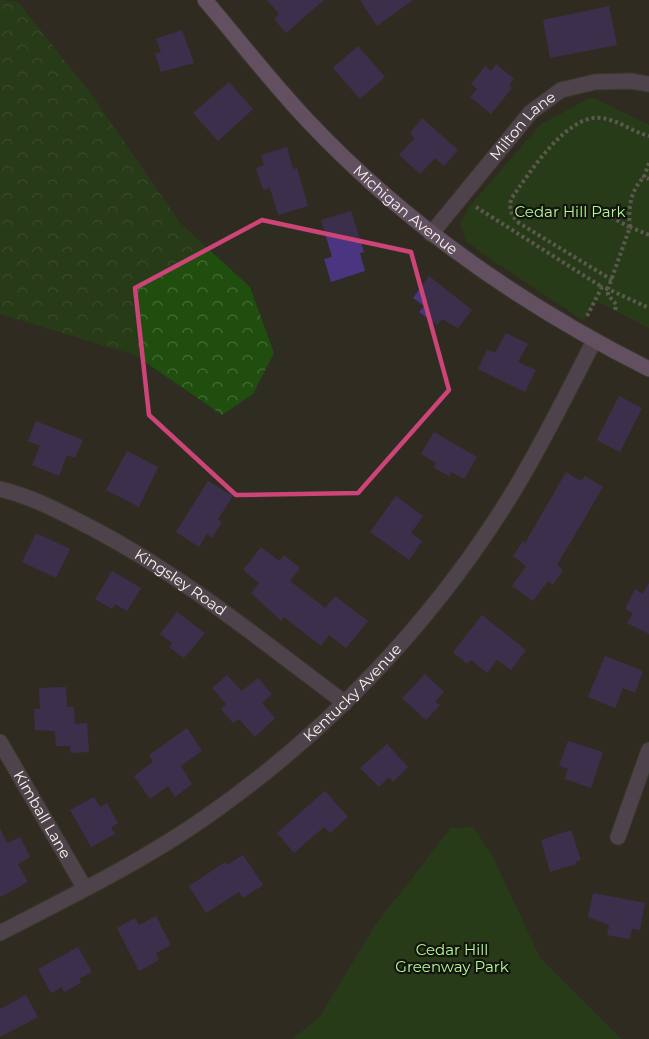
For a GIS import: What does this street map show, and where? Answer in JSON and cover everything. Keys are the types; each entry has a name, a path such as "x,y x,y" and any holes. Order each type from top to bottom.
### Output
{"street":[{"name":"Michigan Avenue","path":"205,0 307,121 369,181 431,234 513,291 577,331 649,369"},
{"name":"Milton Lane","path":"431,234 531,112 561,90 595,82 630,81 649,84"},
{"name":"Kentucky Avenue","path":"0,933 134,861 204,819 302,742 345,703 418,626 496,518 531,461 594,341"},
{"name":"Kingsley Road","path":"0,489 27,495 96,530 160,567 345,703"},
{"name":"Kimball Lane","path":"0,742 84,887"},
{"path":"618,837 649,750"}],"path":[{"path":"612,280 519,223 512,216 510,199 549,148 586,119 598,117 615,120 649,136"},
{"path":"615,312 616,304 608,295 608,289 630,227 628,210 637,184 646,178 649,163"},
{"path":"461,197 533,246 602,287 649,308"},
{"path":"601,211 649,235"},
{"path":"577,331 602,287"}],"highlighted area":[{"path":"262,220 411,252 449,390 358,493 236,495 149,415 135,288"}],"green space":[{"path":"0,0 18,2 91,94 181,224 250,287 274,353 253,394 222,415 135,355 0,314"},
{"name":"Cedar Hill Park","path":"592,97 649,125 649,328 596,301 584,321 466,241 460,224 469,207 541,124"},
{"name":"Cedar Hill Greenway Park","path":"473,827 492,855 540,958 621,1039 292,1039 319,1018 376,924 451,828"}],"building":[{"path":"267,0 324,0 286,33 274,19 279,14"},
{"path":"360,0 413,0 377,26"},
{"path":"609,6 617,45 550,58 543,20"},
{"path":"182,30 194,63 161,72 155,53 161,52 156,39"},
{"path":"358,46 385,77 360,99 333,68"},
{"path":"496,64 514,79 509,85 512,88 491,114 470,97 477,89 471,84 485,66 491,71"},
{"path":"229,82 253,109 218,141 193,113"},
{"path":"422,118 458,150 444,166 435,158 420,174 399,155 415,138 410,133"},
{"path":"287,147 293,169 297,168 308,206 278,215 270,188 263,190 256,168 264,165 261,155"},
{"path":"351,211 364,252 360,253 365,271 331,282 324,259 332,257 321,220"},
{"path":"429,276 472,310 458,328 442,319 437,325 419,312 424,306 413,298"},
{"path":"506,333 528,344 518,362 536,370 525,392 478,369 487,350 495,353"},
{"path":"619,396 642,408 620,452 597,440"},
{"path":"36,421 83,440 75,458 67,455 59,476 32,465 40,446 28,441"},
{"path":"434,432 477,457 464,479 451,472 449,476 434,468 436,463 421,454"},
{"path":"127,451 158,467 139,507 106,490"},
{"path":"566,472 581,481 585,476 603,487 557,565 563,570 553,585 548,581 533,601 512,586 526,566 513,556 523,541 525,543"},
{"path":"208,481 233,496 218,519 222,522 212,538 207,534 199,547 176,532"},
{"path":"396,496 423,516 411,533 422,541 409,560 370,532"},
{"path":"36,533 70,549 56,578 22,562"},
{"path":"261,547 279,561 284,555 300,568 290,581 325,608 335,596 368,621 346,648 329,635 321,646 284,617 281,621 251,593 259,583 243,570"},
{"path":"112,571 141,588 127,611 115,604 112,609 95,599"},
{"path":"649,583 649,634 627,623 633,613 625,609 635,589 643,594"},
{"path":"177,612 205,633 184,658 169,647 172,643 160,634"},
{"path":"482,615 526,650 511,670 497,660 487,673 471,660 467,664 453,652"},
{"path":"605,656 643,671 635,693 623,688 615,708 588,697"},
{"path":"425,674 444,692 435,702 440,705 426,720 402,698"},
{"path":"227,675 242,691 258,678 272,694 262,703 275,718 255,737 239,719 233,723 221,709 226,704 212,688"},
{"path":"66,687 67,707 74,707 75,724 87,723 89,752 71,753 70,746 56,746 55,731 35,730 34,709 40,709 39,688"},
{"path":"187,728 202,751 181,766 192,784 175,797 168,786 150,799 134,776 153,762 149,755"},
{"path":"568,741 603,752 591,788 565,779 568,769 559,766"},
{"path":"387,744 408,767 393,782 389,777 379,787 360,768"},
{"path":"325,791 348,817 330,833 324,827 294,853 277,833"},
{"path":"94,797 100,807 107,803 118,823 111,827 115,834 91,847 70,810"},
{"path":"0,828 7,843 20,837 30,857 18,864 28,882 0,897"},
{"path":"571,830 581,860 575,862 576,864 550,872 541,840"},
{"path":"243,855 263,885 243,898 239,892 206,913 189,886 225,862 227,865"},
{"path":"593,893 645,903 640,930 632,929 630,939 607,935 609,925 588,917"},
{"path":"156,916 171,945 156,953 159,960 139,971 117,928 135,918 139,925"},
{"path":"78,947 92,972 79,979 81,983 64,992 62,987 51,993 38,969"},
{"path":"26,995 38,1017 0,1037 0,1009"}]}
